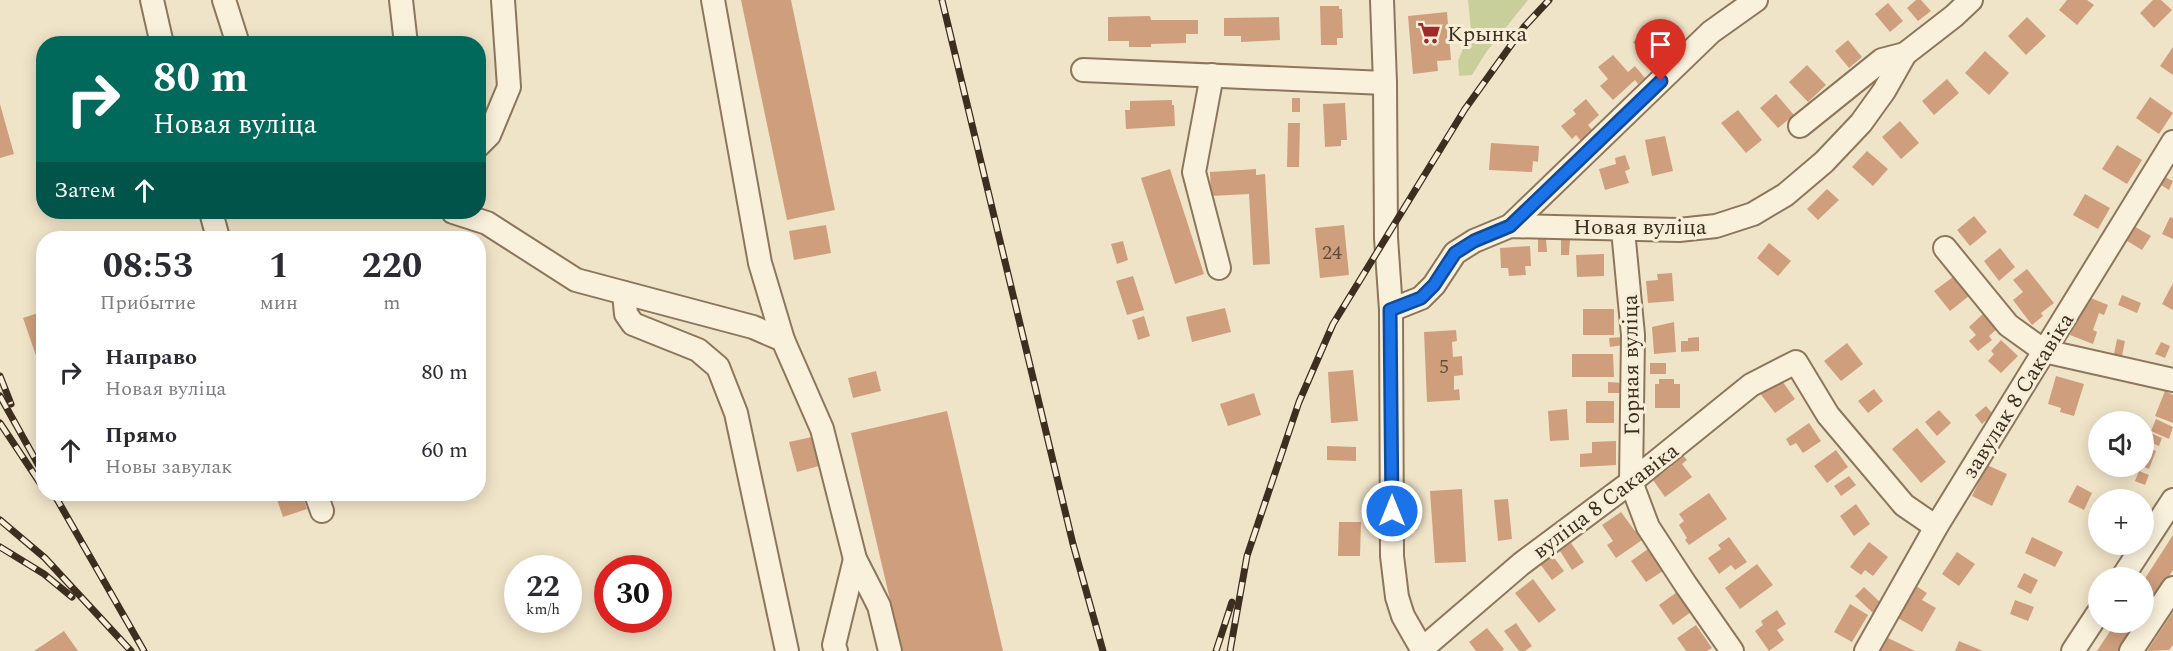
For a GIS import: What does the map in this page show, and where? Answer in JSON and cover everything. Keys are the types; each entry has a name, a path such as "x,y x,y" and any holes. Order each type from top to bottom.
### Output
{"street":[{"path":"152,0 160,36"},
{"path":"225,0 236,36"},
{"path":"401,0 405,36"},
{"path":"486,138 509,87 503,0"},
{"path":"713,0 760,263 783,340 822,429 855,559 879,606 890,651"},
{"path":"1382,0 1386,238 1390,310 1392,556 1397,597 1403,616 1423,650"},
{"path":"1510,226 1711,33 1756,0"},
{"name":"Новая вуліца","path":"1390,310 1421,298 1434,285 1455,253 1474,241 1510,226 1679,230 1716,226 1753,214 1785,195 1832,154 1861,123 1884,91 1905,54 1971,0"},
{"path":"1800,126 1882,60 1905,54"},
{"path":"1083,70 1385,82"},
{"path":"1212,75 1194,172 1219,268"},
{"name":"завулак 8 Сакавіка","path":"1866,651 1936,526 2173,142"},
{"path":"475,219 487,223 576,280 753,327 783,340"},
{"name":"Горная вуліца","path":"1623,230 1633,335 1631,482 1648,526 1732,651"},
{"path":"1945,248 2008,325 2044,351 2173,380"},
{"path":"624,293 626,314 633,324 698,350 718,367 736,413 787,651"},
{"name":"вуліца 8 Сакавіка","path":"1423,650 1521,564 1631,482 1751,385 1796,362 1828,415 1896,496 1904,505 1936,526"},
{"path":"2129,567 2172,503"},
{"path":"836,651 834,645 855,559"},
{"path":"2131,651 2173,588"},
{"path":"2073,651 2088,628"}],"green space":[{"path":"1468,0 1528,0 1487,51 1472,75 1459,76 1458,61 1471,30"}],"building":[{"path":"741,0 791,0 835,210 787,220"},
{"path":"1916,0 1921,0 1931,11 1918,21 1907,8"},
{"path":"2067,0 2087,0 2094,5 2077,25 2059,10"},
{"path":"2153,0 2161,0 2172,10 2154,28 2140,13"},
{"path":"1888,3 1903,21 1890,32 1875,14"},
{"path":"1320,6 1339,6 1339,9 1342,9 1343,38 1337,38 1337,45 1321,45"},
{"name":"Крынка","path":"1447,12 1451,60 1437,61 1438,71 1413,74 1408,16"},
{"path":"1150,16 1151,20 1198,20 1198,34 1186,34 1186,43 1151,44 1151,47 1129,47 1129,41 1108,41 1108,17"},
{"path":"1279,17 1280,40 1241,42 1241,36 1224,36 1224,18"},
{"path":"2027,17 2046,36 2026,55 2008,36"},
{"path":"1667,22 1678,36 1671,42 1660,28"},
{"path":"1651,27 1669,48 1651,63 1633,42"},
{"path":"1848,40 1862,57 1849,68 1835,51"},
{"path":"2173,47 2173,75 2160,66"},
{"path":"1985,51 2009,73 1989,95 1965,73"},
{"path":"1613,55 1628,72 1635,66 1645,78 1638,84 1635,80 1613,100 1600,86 1608,79 1598,67"},
{"path":"1807,65 1826,85 1808,102 1789,82"},
{"path":"1947,79 1959,93 1934,115 1922,101"},
{"path":"1776,94 1794,115 1778,128 1760,108"},
{"path":"2150,97 2173,113 2159,134 2136,118"},
{"path":"1292,98 1300,98 1300,112 1292,112"},
{"path":"1586,99 1599,115 1588,125 1594,132 1582,142 1576,135 1572,139 1561,126 1576,114 1573,110"},
{"path":"1172,100 1175,126 1126,129 1125,110 1130,110 1130,101"},
{"path":"1345,103 1347,140 1341,140 1341,146 1325,147 1323,104"},
{"path":"0,104 14,154 0,158"},
{"path":"1738,110 1762,140 1746,153 1721,123"},
{"path":"1900,121 1919,143 1901,159 1882,137"},
{"path":"1288,123 1300,123 1299,167 1287,167"},
{"path":"1665,136 1673,171 1652,176 1645,140"},
{"path":"1491,143 1539,146 1538,162 1533,161 1532,172 1489,170"},
{"path":"2117,145 2142,160 2127,184 2102,169"},
{"path":"1867,151 1888,169 1873,186 1852,167"},
{"path":"1625,155 1630,169 1625,171 1629,183 1605,190 1599,169 1616,164 1615,158"},
{"path":"1170,169 1204,274 1175,284 1141,178"},
{"path":"1256,169 1256,175 1265,174 1270,264 1253,265 1249,194 1211,196 1210,172"},
{"path":"2165,177 2173,181 2169,190 2161,185"},
{"path":"1827,189 1839,200 1818,220 1807,209"},
{"path":"2085,194 2110,208 2098,229 2073,215"},
{"path":"1974,216 1987,232 1970,246 1957,230"},
{"path":"2170,217 2173,218 2173,239 2162,234"},
{"path":"826,225 831,253 794,260 789,231"},
{"path":"1344,225 1349,275 1320,278 1315,228"},
{"path":"2132,225 2151,236 2142,250 2124,239"},
{"path":"1538,237 1546,237 1547,252 1538,252"},
{"path":"1561,239 1570,239 1569,255 1561,255"},
{"path":"1123,241 1128,260 1117,264 1111,244"},
{"path":"1769,243 1791,261 1778,276 1757,258"},
{"path":"1530,246 1531,266 1525,266 1526,275 1509,276 1508,268 1501,268 1500,248"},
{"path":"2000,248 2015,267 1999,281 1984,261"},
{"path":"1604,254 1604,276 1577,277 1576,255"},
{"path":"2027,269 2054,303 2041,313 2043,316 2032,325 2013,300 2023,292 2013,280"},
{"path":"1672,273 1674,301 1648,303 1646,281 1658,280 1657,274"},
{"path":"1133,276 1144,310 1127,315 1116,281"},
{"path":"1953,277 1969,296 1950,311 1934,291"},
{"path":"2173,283 2173,310 2162,304"},
{"path":"2122,295 2141,303 2137,313 2118,305"},
{"path":"2086,296 2108,305 2104,315 2099,313 2093,330 2097,332 2093,344 2070,335"},
{"path":"1225,308 1231,332 1192,342 1186,317"},
{"path":"1583,309 1614,309 1614,335 1583,335"},
{"path":"1985,312 1998,328 1989,336 1992,340 1978,351 1969,341 1976,335 1969,327"},
{"path":"36,314 36,356 23,318"},
{"path":"1144,316 1150,336 1138,340 1132,320"},
{"path":"1674,322 1676,352 1654,354 1652,327"},
{"path":"1456,330 1457,341 1452,342 1453,357 1462,356 1463,375 1454,376 1454,390 1459,389 1460,400 1427,402 1424,332"},
{"path":"1623,337 1623,345 1610,347 1609,338"},
{"path":"1699,337 1699,351 1681,352 1681,341"},
{"path":"2117,339 2125,341 2122,356 2114,354"},
{"path":"2001,340 2018,356 2001,373 1988,361 1994,354 1991,351"},
{"path":"2161,342 2170,346 2165,358 2155,354"},
{"path":"1847,343 1863,364 1841,381 1824,361"},
{"path":"1572,354 1613,354 1614,377 1572,377"},
{"path":"1650,363 1666,363 1666,374 1650,374"},
{"path":"1353,370 1358,421 1331,423 1328,372"},
{"path":"876,371 881,391 853,398 848,378"},
{"path":"2056,376 2084,384 2074,416 2060,412 2061,408 2048,404"},
{"path":"1780,378 1795,399 1775,413 1759,392"},
{"path":"1659,379 1674,379 1674,384 1680,384 1680,408 1655,408 1655,384 1659,384"},
{"path":"1608,382 1624,383 1624,393 1608,393"},
{"path":"1874,389 1883,401 1868,413 1858,401"},
{"path":"2165,391 2173,395 2173,423 2155,416"},
{"path":"1254,393 1261,415 1228,426 1220,404"},
{"path":"1586,401 1614,401 1614,423 1586,423"},
{"path":"1986,406 1993,414 1982,424 1975,415"},
{"path":"1567,409 1569,440 1550,441 1548,411"},
{"path":"1939,410 1951,423 1937,436 1925,422"},
{"path":"947,411 1003,651 902,651 851,433"},
{"path":"2156,419 2173,427 2169,439 2154,432"},
{"path":"1809,423 1821,441 1803,453 1796,443 1790,446 1786,439"},
{"path":"1917,428 1946,462 1921,483 1892,449"},
{"path":"2154,434 2162,438 2159,446 2154,444"},
{"path":"812,437 819,466 797,472 789,442"},
{"path":"1616,441 1616,465 1580,467 1580,454 1592,453 1592,442"},
{"path":"1327,446 1356,447 1356,461 1327,460"},
{"path":"1836,450 1848,467 1827,483 1814,466"},
{"path":"1680,452 1687,460 1682,464 1692,477 1665,497 1653,480 1672,466 1668,460"},
{"path":"1987,465 2007,474 1992,506 1972,496"},
{"path":"1849,476 1856,485 1841,496 1834,486"},
{"path":"2137,477 2148,477 2145,485 2135,481"},
{"path":"2077,485 2088,491 2088,502 2084,510 2068,502"},
{"path":"1462,489 1466,562 1435,563 1430,491"},
{"path":"1709,493 1727,519 1689,545 1679,525 1684,521 1679,514"},
{"path":"1508,499 1512,539 1498,541 1494,500"},
{"path":"277,501 304,501 307,509 283,517"},
{"path":"1856,504 1870,524 1854,536 1840,516"},
{"path":"1621,512 1635,531 1638,529 1645,538 1616,558 1607,545 1613,541 1602,525"},
{"path":"1339,522 1361,522 1360,556 1338,556"},
{"path":"2173,535 2173,570 2154,599 2152,567"},
{"path":"1729,537 1747,562 1735,570 1731,565 1719,574 1708,558 1721,549 1718,545"},
{"path":"2032,537 2063,552 2055,567 2025,553"},
{"path":"1869,542 1888,557 1873,576 1865,570 1861,575 1850,567"},
{"path":"1571,543 1584,562 1572,570 1560,551"},
{"path":"1648,549 1663,571 1646,582 1631,561"},
{"path":"1549,551 1564,571 1552,580 1537,560"},
{"path":"1957,552 1975,564 1959,586 1942,574"},
{"path":"1757,564 1773,585 1740,609 1725,588"},
{"path":"2024,573 2038,580 2031,594 2017,587"},
{"path":"1533,579 1556,610 1539,623 1515,593"},
{"path":"1913,584 1927,593 1922,600 1936,608 1922,632 1898,618 1912,595 1908,592"},
{"path":"1864,587 1882,604 1873,613 1855,596"},
{"path":"1677,592 1691,612 1673,625 1659,605"},
{"path":"2015,600 2034,607 2028,621 2010,614"},
{"path":"1850,604 1868,615 1852,642 1834,632"},
{"path":"1777,610 1786,624 1777,630 1784,640 1769,651 1755,631 1763,625 1761,621"},
{"path":"2173,612 2173,645 2169,650 2147,651"},
{"path":"1516,623 1532,646 1525,651 1519,651 1504,631"},
{"path":"1696,625 1712,648 1707,651 1686,651 1677,638"},
{"path":"1487,628 1504,649 1502,651 1476,651 1469,642"},
{"path":"64,631 78,651 34,651"},
{"path":"2109,633 2132,633 2120,651 2097,651"},
{"path":"1888,638 1915,651 1881,651"},
{"path":"1959,641 1983,651 1955,651"}],"railway":[{"path":"942,0 1073,544 1103,651"},
{"path":"1230,651 1247,556 1299,402 1333,324 1465,109 1524,27 1549,0"},
{"path":"0,376 11,404"},
{"path":"0,396 36,461"},
{"path":"0,423 36,477"},
{"path":"58,501 144,651"},
{"path":"0,520 45,558 131,651"},
{"path":"0,547 44,574 72,597"},
{"path":"1216,651 1232,602"}],"place":[{"name":"Крынка","path":"1429,33"}],"route":[{"path":"1392,511 1390,310 1421,298 1434,285 1455,253 1474,241 1510,226 1661,81"}]}
